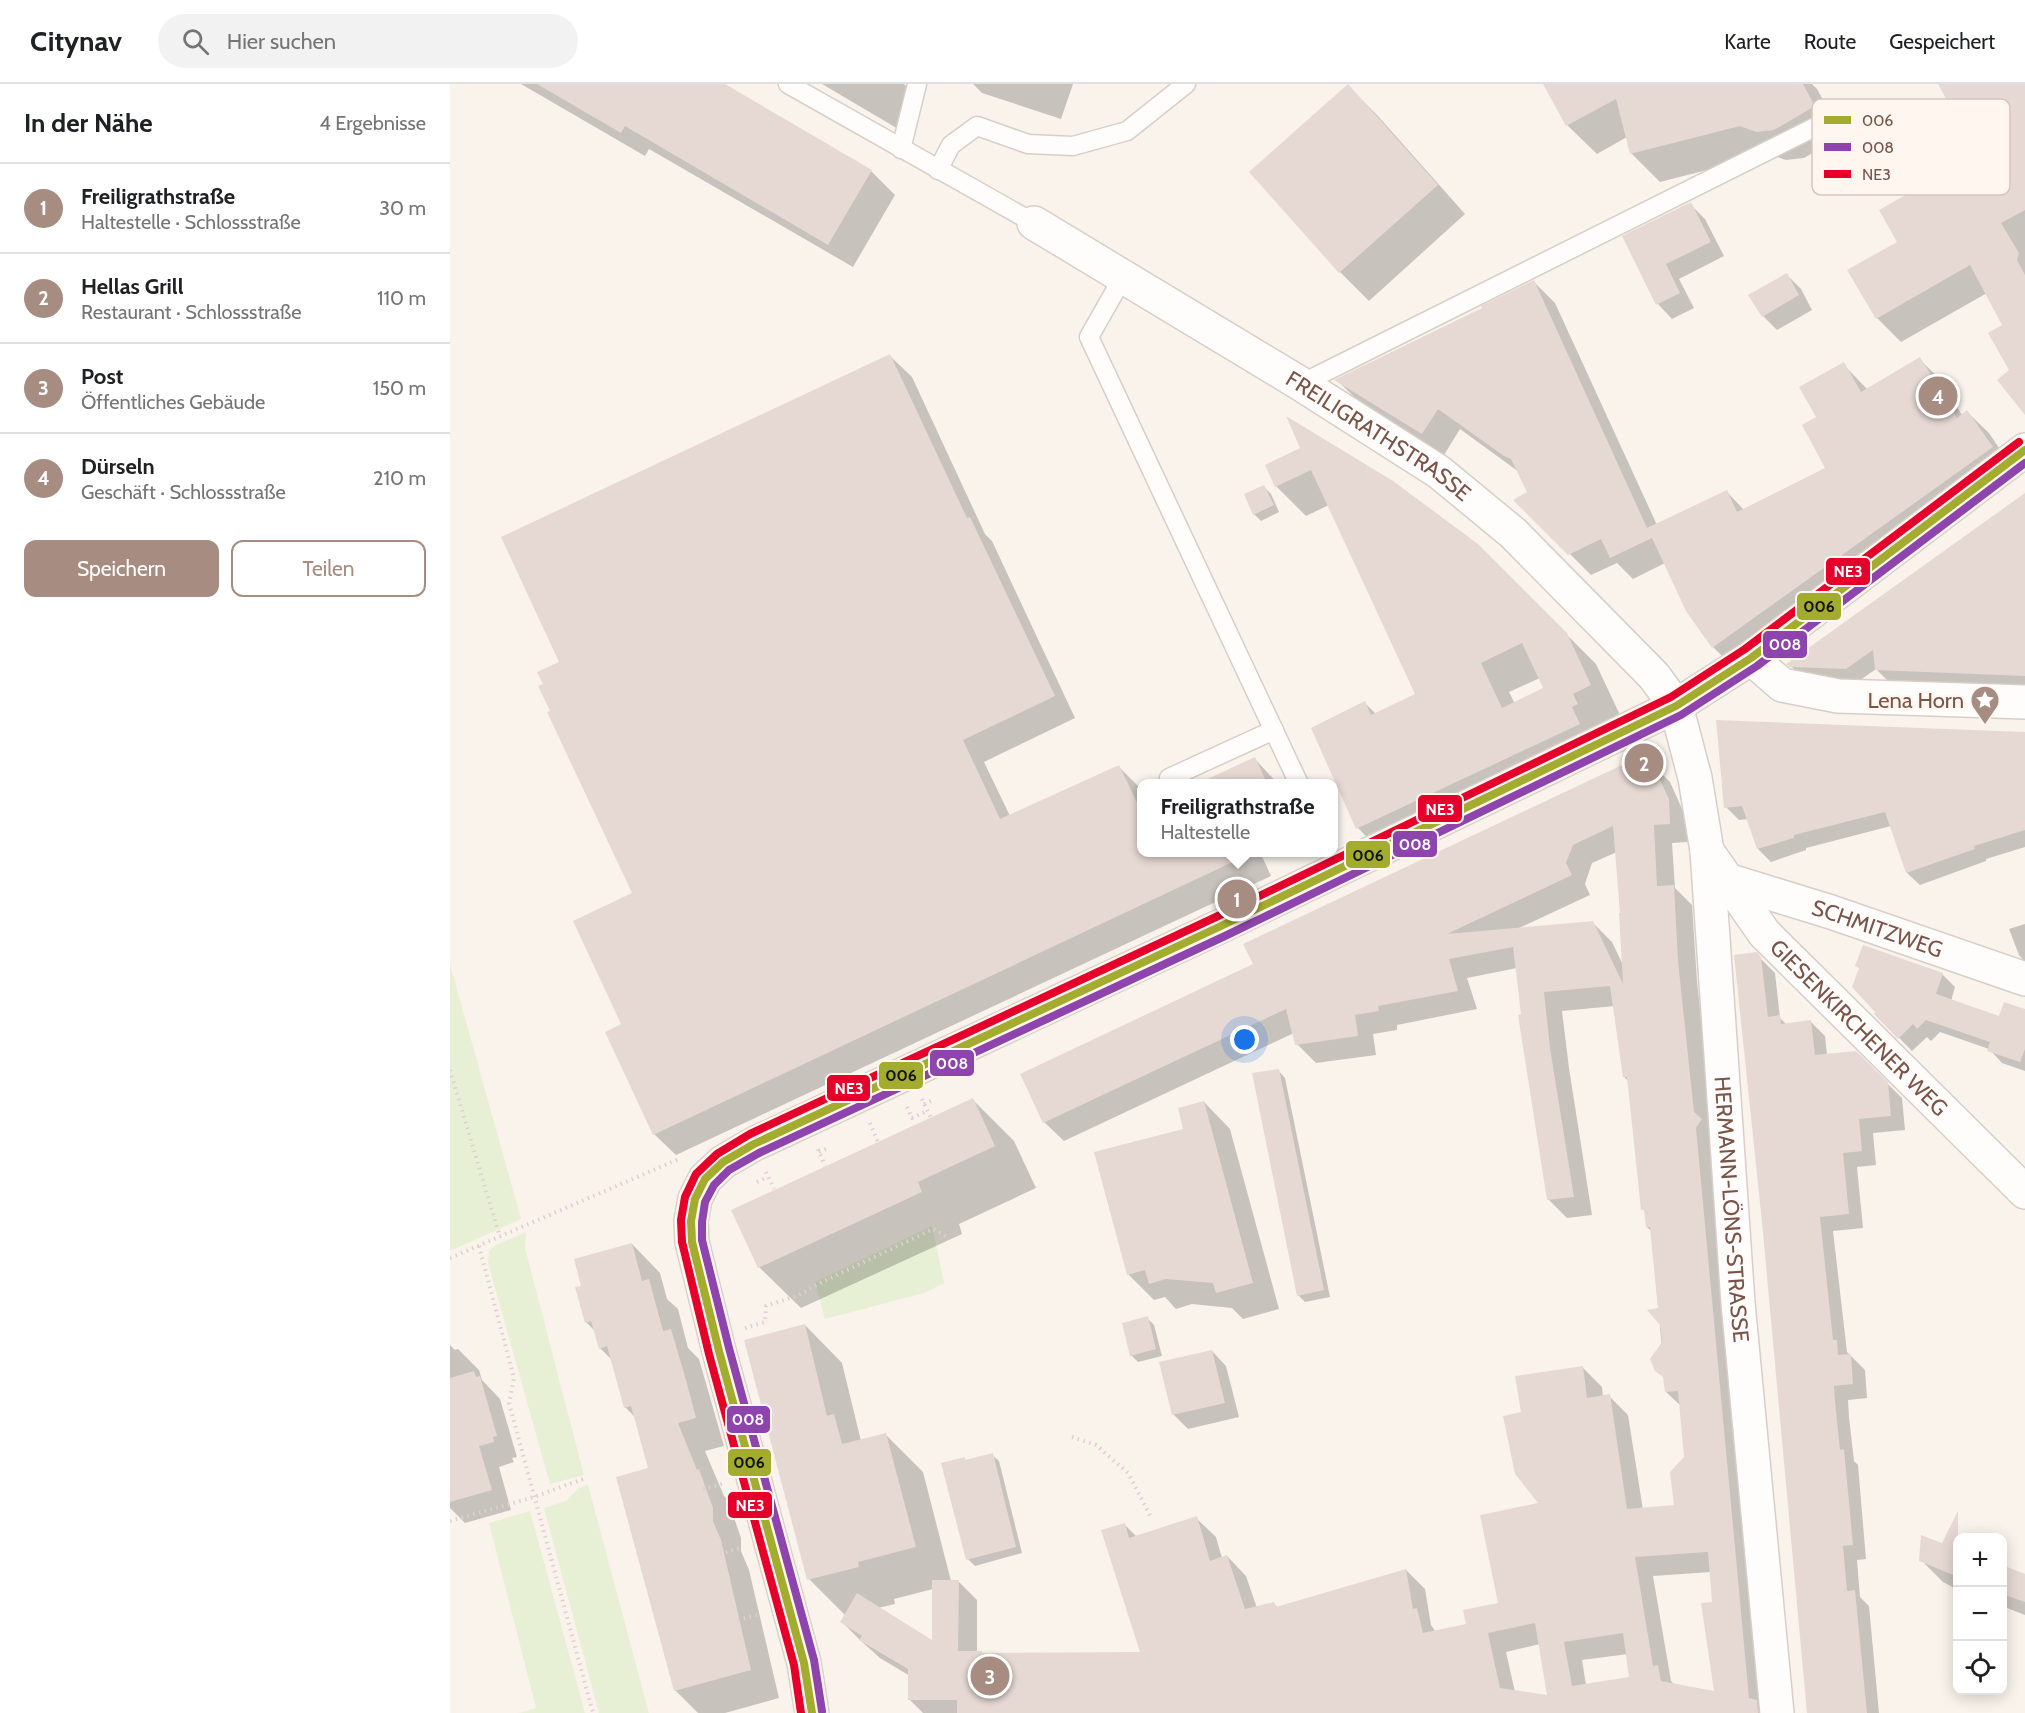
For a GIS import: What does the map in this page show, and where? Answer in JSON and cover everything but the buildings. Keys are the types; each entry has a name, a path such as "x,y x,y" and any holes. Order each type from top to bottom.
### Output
{"street":[{"name":"FREILIGRATHSTRASSE","path":"1034,223 1301,384 1439,472 1513,533 1654,676 1676,706"},
{"path":"812,1713 804,1664 715,1337 692,1242 691,1221 695,1199 705,1179 723,1162 754,1144 1221,926 1335,860 1676,706 1751,658 2025,450"},
{"path":"1751,658 1782,685 1838,696 2025,702"},
{"name":"HERMANN-LÖNS-STRASSE","path":"1676,706 1695,778 1707,852 1738,1303 1777,1713"},
{"name":"GIESENKIRCHENER WEG","path":"1707,852 1764,933 2025,1192"},
{"name":"SCHMITZWEG","path":"1727,880 1831,912 2025,979"}],"lane":[{"path":"788,84 1034,223"},
{"path":"902,149 917,84"},
{"path":"938,170 951,145 977,126 1028,144 1073,146 1127,131 1186,84"},
{"path":"1301,384 1812,128"},
{"path":"1123,277 1089,337 1297,779"},
{"path":"1169,778 1274,730"}],"path":[{"path":"450,1070 500,1237"},
{"path":"924,1104 933,1100"},
{"path":"927,1111 931,1118"},
{"path":"819,1152 828,1148"},
{"path":"450,1258 680,1158 705,1179"},
{"path":"757,1182 768,1177"},
{"path":"715,1337 765,1322 766,1306 799,1295 933,1229 949,1238"},
{"path":"479,1246 514,1378 509,1403 593,1713"},
{"path":"1072,1437 1096,1445 1128,1473 1152,1520"},
{"path":"450,1521 534,1497 583,1479"}],"green space":[{"path":"450,964 521,1219 450,1251"},
{"path":"932,1226 944,1283 924,1293 825,1319 815,1282"},
{"path":"526,1232 525,1248 584,1475 550,1484 488,1263 489,1251 494,1246"},
{"path":"588,1485 649,1713 599,1713 544,1508 566,1501 579,1488"},
{"path":"530,1511 585,1713 519,1713 536,1708 489,1523"}],"transit line":[{"name":"NE3","path":"801,1713 794,1665 709,1354 682,1242 681,1220 685,1197 696,1174 717,1154 750,1134 1216,917 1671,697 1745,649 2019,442"},
{"name":"006","path":"812,1713 804,1663 719,1351 692,1242 691,1221 695,1199 705,1179 723,1162 754,1144 1221,926 1676,706 1751,658 2025,450"},
{"name":"008","path":"822,1711 814,1660 702,1240 705,1202 714,1185 729,1170 759,1153 1225,936 1681,715 1757,666 2025,463"}],"place":[{"name":"Dürseln","path":"1938,396"},
{"name":"Lena Horn","path":"1985,726"},
{"name":"Hellas Grill","path":"1644,763"},
{"name":"Freiligrathstraße","path":"1237,899"},
{"name":"Post","path":"990,1676"}]}
